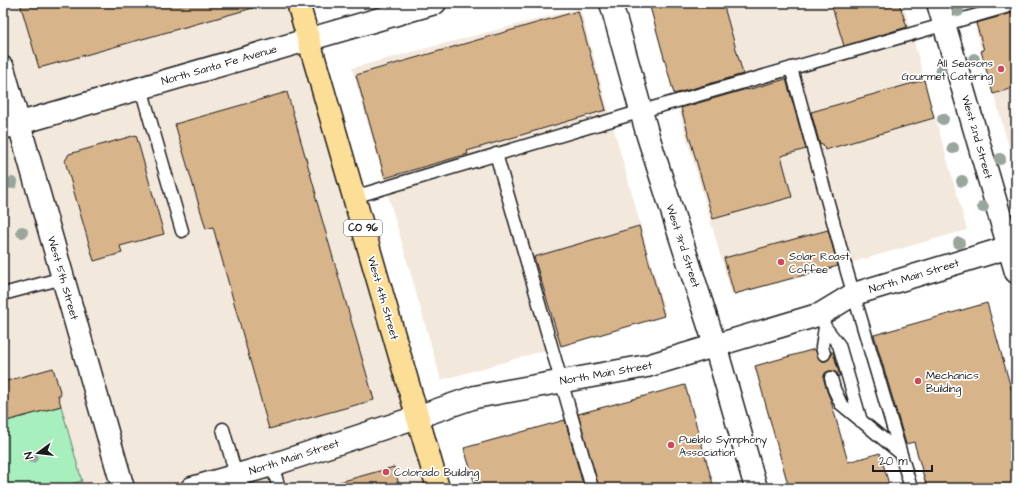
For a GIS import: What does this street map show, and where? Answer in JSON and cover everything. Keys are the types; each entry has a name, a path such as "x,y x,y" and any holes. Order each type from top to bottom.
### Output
{"main road":[{"name":"CO 96","path":"298,3 308,39"},
{"name":"West 4th Street","path":"308,39 438,488"}],"street":[{"name":"North Santa Fe Avenue","path":"11,126 436,3"},
{"name":"West 3rd Street","path":"611,3 648,136 715,346 756,488"},
{"name":"West 2nd Street","path":"938,3 1012,246 1016,272"},
{"name":"West 5th Street","path":"3,68 11,126 63,278 123,488"},
{"name":"North Main Street","path":"192,488 272,465 475,397 647,366 715,346 823,320 854,294 1012,246"}],"lane":[{"path":"354,197 642,111 1016,4"},
{"path":"791,68 847,272 910,488"},
{"path":"142,88 182,231"},
{"path":"496,154 592,488"},
{"path":"3,294 63,278"},
{"path":"823,320 822,347 824,354"},
{"path":"823,320 839,345 861,421"},
{"path":"831,378 841,404 900,452"},
{"path":"223,429 236,475"},
{"path":"272,465 279,488"}],"shaded area":[{"path":"3,3 298,3 438,488 3,488"},
{"path":"648,3 903,3 967,230 732,296"},
{"path":"968,3 1016,3 1016,172"},
{"path":"580,8 666,316 441,380 352,68"}],"green space":[{"path":"61,406 82,481 57,488 3,488 3,422"}],"building":[{"path":"20,3 253,3 253,8 39,68"},
{"path":"649,3 723,3 743,74 674,94"},
{"path":"831,3 899,3 907,27 844,46"},
{"path":"578,11 606,110 467,151 468,154 385,178 356,75"},
{"path":"1016,12 1016,87 993,94 981,51 984,50 976,23"},
{"path":"786,79 806,149 781,156 792,197 713,219 681,108"},
{"path":"924,80 934,118 825,150 823,144 820,145 811,112"},
{"path":"287,92 374,400 269,429 213,227 206,229 175,124"},
{"path":"136,135 164,234 120,246 122,253 94,261 65,161 69,154"},
{"path":"639,226 664,316 561,346 534,257"},
{"name":"Solar Roast Coffee","path":"828,230 838,266 734,294 724,258"},
{"path":"987,303 1016,406 1016,488 927,488 914,442 906,444 874,335"},
{"path":"815,349 819,359 823,361 829,359 831,352 833,352 840,376 833,371 829,371 825,373 824,380 848,462 880,453 890,488 789,488 755,366"},
{"path":"53,368 61,395 58,395 61,406 3,422 3,382"},
{"path":"685,385 714,488 599,488 578,414"},
{"path":"565,420 584,488 476,488 464,448"},
{"name":"Colorado Building","path":"394,467 400,488 337,488 336,483"}],"place":[{"name":"All Seasons Gourmet Catering","path":"1001,69"},
{"name":"Solar Roast Coffee","path":"781,262"},
{"name":"Mechanics Building","path":"918,381"},
{"name":"Pueblo Symphony Association","path":"671,445"},
{"name":"Colorado Building","path":"386,472"}]}
